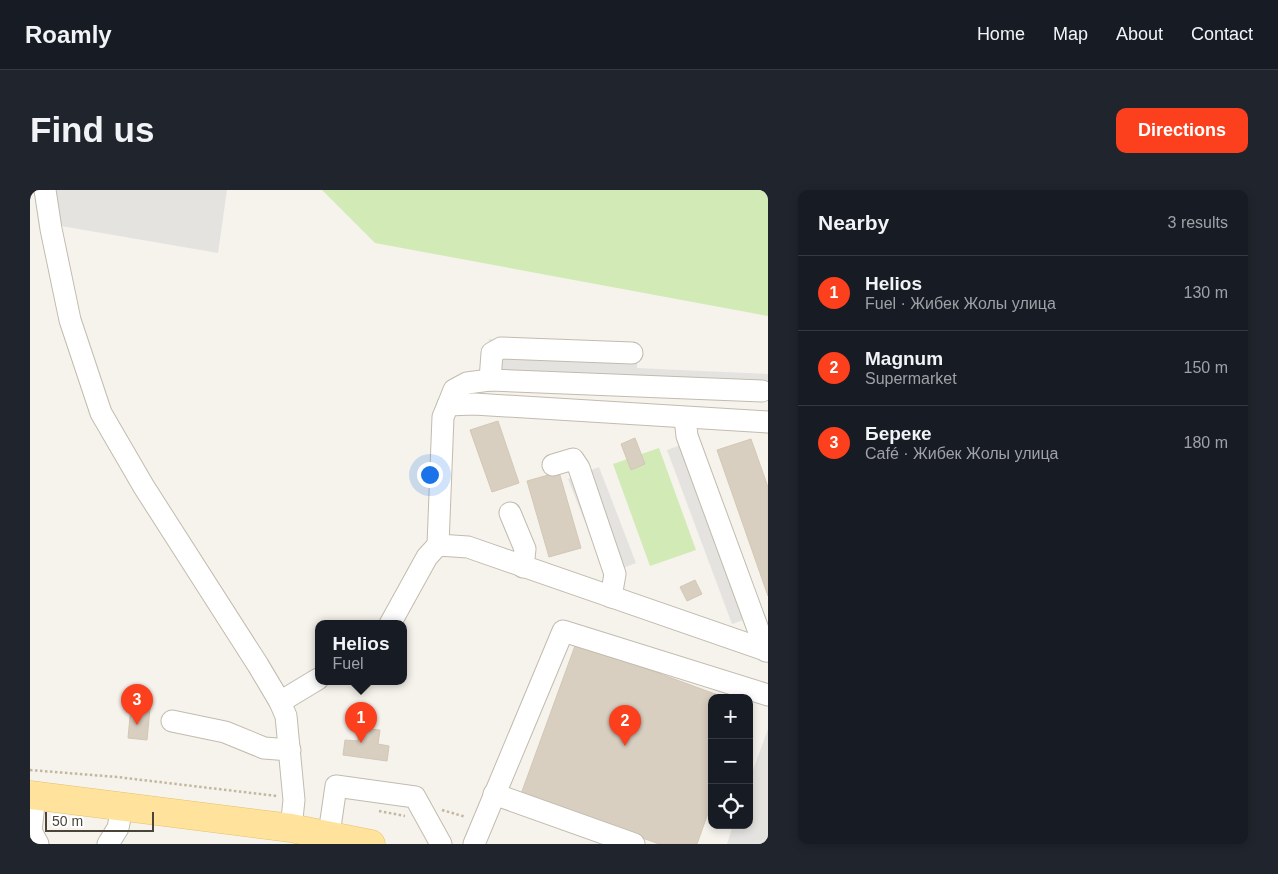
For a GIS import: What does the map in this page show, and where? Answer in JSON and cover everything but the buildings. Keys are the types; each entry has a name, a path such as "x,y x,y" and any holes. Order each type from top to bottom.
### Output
{"main road":[{"path":"32,796 290,828 329,834 371,844"}],"street":[{"path":"45,190 51,230 70,320 101,413 144,487 280,702 286,716 294,800 290,828"},
{"path":"490,380 492,353 501,348 632,353"},
{"path":"392,620 427,557 438,546 443,417 454,390 467,383 490,380 762,391"},
{"path":"448,405 484,405 768,422"},
{"path":"685,418 687,436 767,651"},
{"path":"553,465 573,459 578,468 615,574 611,597"},
{"path":"510,513 525,549 524,567"},
{"path":"438,546 468,547 767,651"},
{"path":"474,844 563,632 768,695"},
{"path":"280,702 315,681"},
{"path":"172,721 225,732 264,748 290,750"},
{"path":"329,834 336,786 416,797 441,844"},
{"path":"494,794 634,844"},
{"path":"32,796 31,831 38,844"},
{"path":"108,844 118,828 122,807"}],"green space":[{"path":"322,190 768,190 768,316 375,243"},
{"path":"659,448 696,550 650,566 613,464"}],"shaded area":[{"path":"56,190 227,190 218,253 61,226"},
{"path":"489,339 637,346 637,368 768,374 768,397 487,385"},
{"path":"697,439 763,613 732,624 667,450"},
{"path":"599,467 636,563 606,575 568,479"},
{"path":"768,729 768,844 727,844 732,829 753,829 753,770"}],"place":[{"name":"Береке","path":"137,725"},
{"name":"Helios","path":"361,743"},
{"name":"Magnum","path":"625,746"}]}
